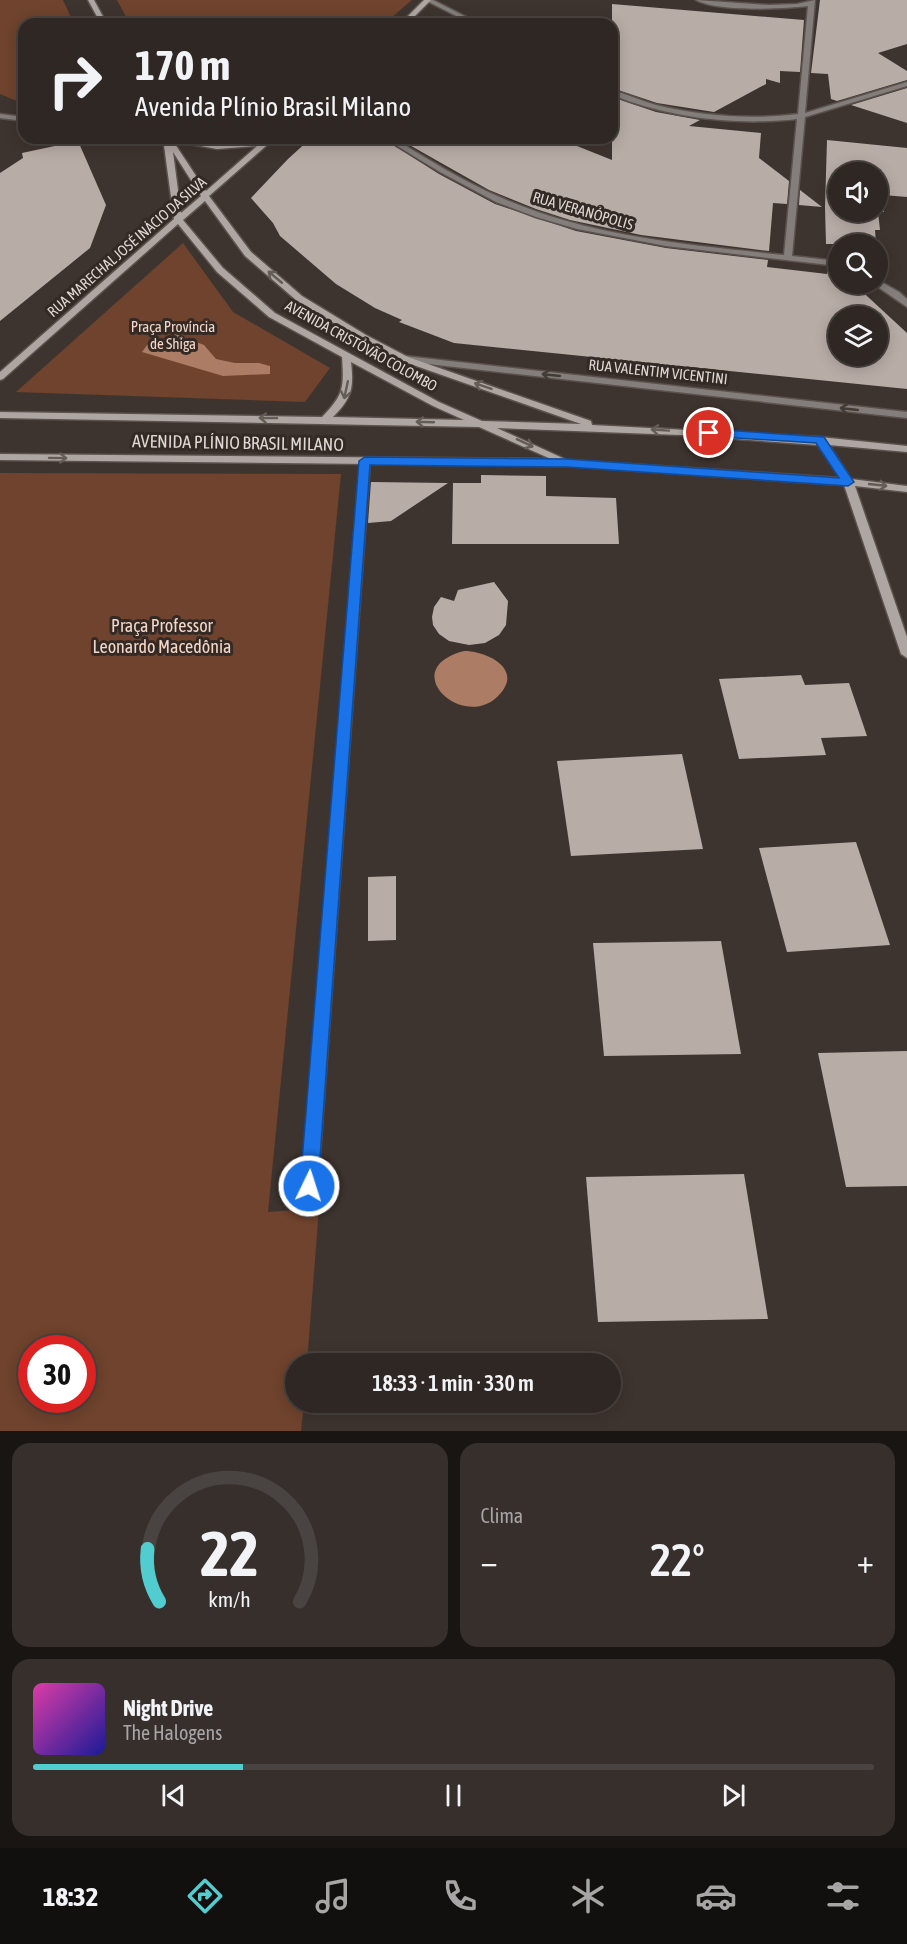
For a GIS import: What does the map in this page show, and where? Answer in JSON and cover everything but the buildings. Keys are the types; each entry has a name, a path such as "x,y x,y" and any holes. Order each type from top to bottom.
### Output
{"main road":[{"path":"91,0 101,18"},
{"path":"409,18 428,0"},
{"path":"170,144 178,219"},
{"name":"AVENIDA CRISTÓVÃO COLOMBO","path":"173,144 205,196 248,254 299,298 363,337 405,359 597,426"},
{"path":"191,144 206,148 235,148 252,144"},
{"name":"RUA MARECHAL JOSÉ INÁCIO DA SILVA","path":"0,377 264,144"},
{"name":"AVENIDA CRISTÓVÃO COLOMBO","path":"178,219 220,270 272,315 436,404 567,463"},
{"path":"326,419 343,403 349,389 346,354"},
{"name":"AVENIDA PLÍNIO BRASIL MILANO","path":"0,416 326,419 597,426 820,440 907,449"},
{"path":"820,440 848,482 907,654"},
{"name":"AVENIDA PLÍNIO BRASIL MILANO","path":"0,457 567,463 848,482 907,489"}],"street":[{"path":"428,0 465,18"},
{"path":"699,0 749,7 783,8 811,2 788,258"},
{"path":"618,94 671,111 723,117 800,116 907,84"},
{"path":"0,116 18,118"},
{"name":"RUA VERANÓPOLIS","path":"399,144 500,200 558,220 630,239 828,263"},
{"path":"888,289 907,304"},
{"name":"RUA VALENTIM VICENTINI","path":"405,359 907,415"},
{"path":"308,1209 365,461"}],"green space":[{"path":"0,0 63,0 71,18 18,18 18,102 0,94"},
{"path":"117,0 412,0 391,18 127,18"},
{"name":"Praça Província de Shiga","path":"183,243 233,312 330,368 305,402 16,392"},
{"name":"Praça Professor Leonardo Macedônia","path":"0,473 341,474 268,1212 319,1208 308,1353 285,1353 285,1413 303,1413 301,1431 0,1431"}],"shaded area":[{"path":"175,334 204,345 216,359 270,366 270,374 223,376 142,352 150,341 159,341"},
{"path":"464,651 492,658 505,670 506,686 499,695 485,705 469,707 454,703 443,694 436,683 435,671 444,660"}],"route":[{"path":"309,1186 365,461 567,463 848,482 820,440 709,433"}]}
